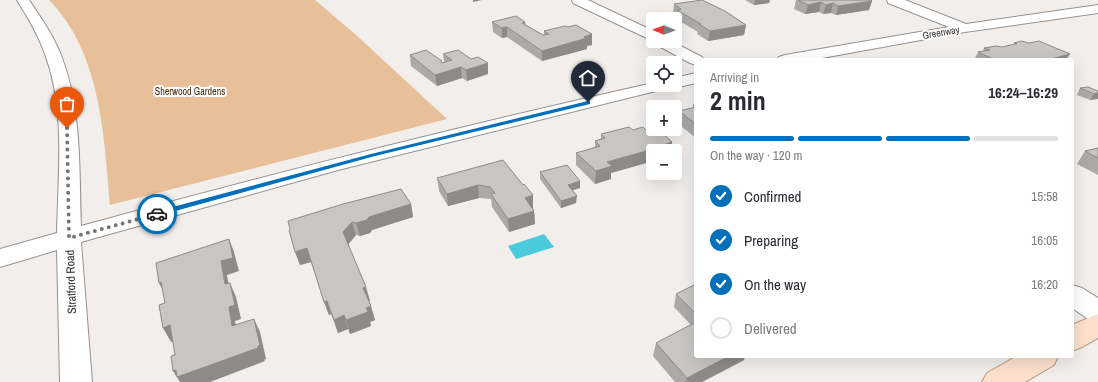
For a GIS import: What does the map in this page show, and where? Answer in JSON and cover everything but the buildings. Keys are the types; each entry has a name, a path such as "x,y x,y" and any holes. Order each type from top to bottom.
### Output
{"main road":[{"path":"1074,339 1098,325"},
{"path":"998,382 1040,358"}],"street":[{"name":"Stratford Road","path":"23,0 46,35 61,79 69,142 69,238 76,382"},
{"path":"578,0 646,34"},
{"path":"893,0 965,28"},
{"name":"Greenway","path":"796,58 965,28 1098,9"},
{"path":"673,48 694,59"},
{"path":"682,81 694,78"},
{"path":"0,258 373,155 528,116 646,89"},
{"path":"1074,296 1098,312"}],"green space":[{"name":"Sherwood Gardens","path":"49,0 315,0 355,34 447,119 110,205 102,123 90,70 80,45 66,21"}],"water":[{"path":"544,234 554,247 516,259 508,246"}],"way so far":[{"path":"67,128 69,142 69,238 157,214"}],"route":[{"path":"157,214 373,155 588,102"}]}
